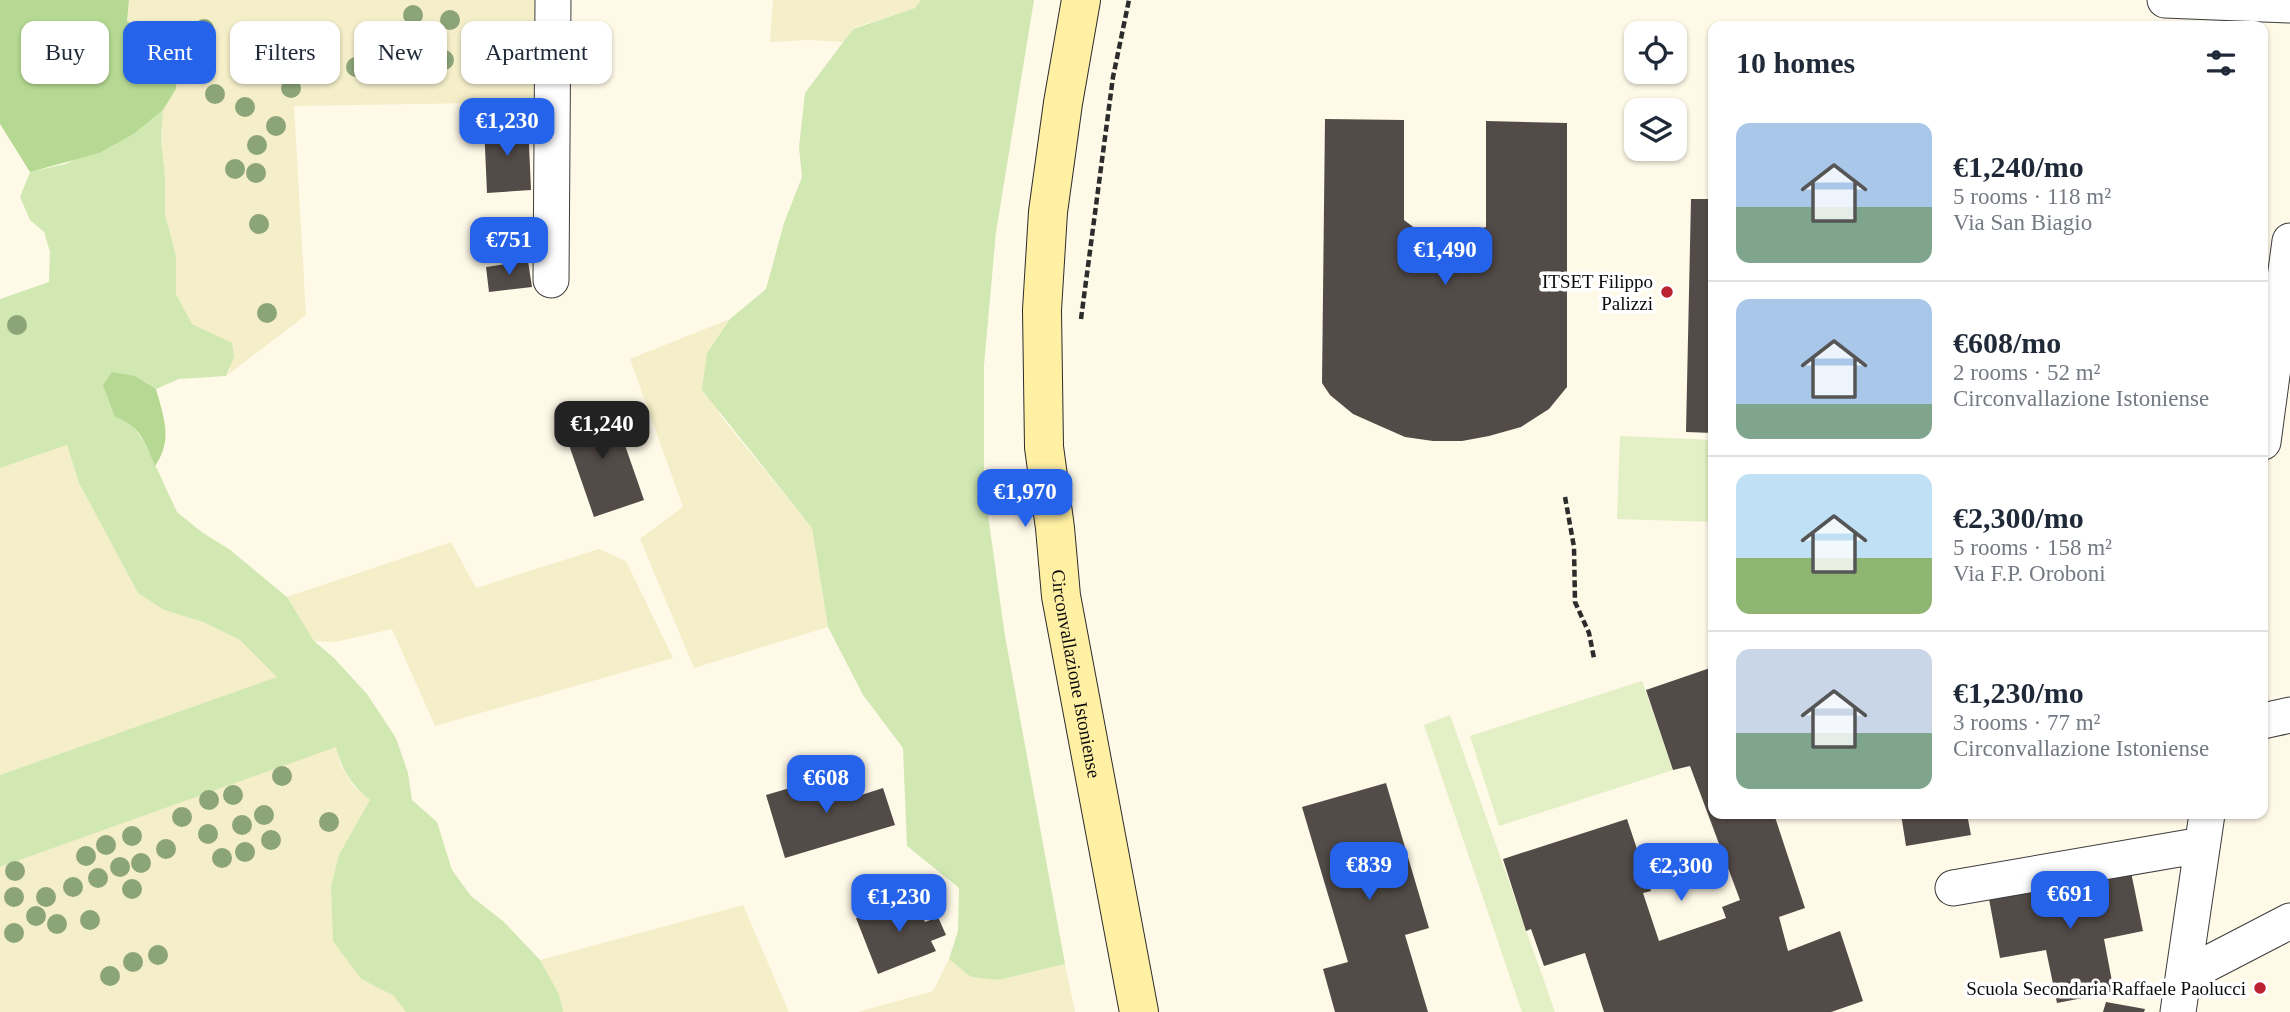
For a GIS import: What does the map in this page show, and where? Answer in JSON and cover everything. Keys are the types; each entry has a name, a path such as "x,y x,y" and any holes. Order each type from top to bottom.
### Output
{"main road":[{"name":"Circonvallazione Istoniense","path":"1081,0 1048,212 1042,310 1044,447 1061,596 1139,1012"}],"street":[{"path":"551,281 552,0"},
{"path":"2165,0 2290,5"},
{"path":"2268,405 2290,241"},
{"path":"2268,720 2290,715"},
{"path":"1953,888 2205,829 2178,1012"},
{"path":"2184,976 2290,921"}],"path":[{"path":"1080,329 1113,77 1129,0"},
{"path":"1565,497 1574,547 1575,602 1589,633 1594,659"}],"shaded area":[{"path":"129,0 550,0 547,21 461,21 461,84 538,84 535,102 294,106 306,315 226,376 230,370 216,336 192,324 176,294 176,256 165,214 161,139 163,110 176,89 172,84 216,84 216,21 127,21"},
{"path":"773,0 921,0 915,8 853,28 843,42 770,42"},
{"path":"730,319 707,353 719,414 812,528 828,627 694,668 640,539 683,507 630,359"},
{"path":"67,445 79,483 138,593 164,610 203,622 240,640 278,677 0,775 0,468"},
{"path":"451,542 476,588 599,549 626,561 673,658 435,726 392,629 335,642 314,641 287,597"},
{"path":"336,746 341,766 354,787 370,800 357,825 361,979 394,996 406,1012 0,1012 0,867"},
{"path":"743,905 789,1012 563,1012 559,994 540,960"},
{"path":"949,959 971,977 998,980 1065,964 1075,1012 858,1012 933,991"}],"green space":[{"path":"0,0 129,0 127,21 123,21 123,84 176,84 163,110 135,133 99,153 30,172 0,124"},
{"path":"921,0 1034,0 996,232 984,365 984,487 1005,636 1065,964 998,980 971,977 949,959 958,931 959,888 907,846 903,748 863,695 828,627 812,528 702,390 707,353 730,319 766,289 784,223 802,177 799,147 805,93 853,29 915,8"},
{"path":"163,110 161,139 165,214 176,256 176,294 192,324 232,343 234,357 226,376 179,379 156,389 135,376 130,422 145,443 177,512 229,549 287,597 314,641 334,658 367,694 396,738 408,773 412,800 437,822 452,870 471,896 504,922 540,960 559,994 563,1012 406,1012 394,996 361,979 333,941 331,887 339,855 370,800 348,776 336,747 0,867 0,775 277,677 240,640 203,622 164,610 138,593 79,483 67,445 0,468 0,299 49,282 50,252 44,232 30,220 20,197 30,172 65,164 135,133"},
{"path":"112,372 135,376 156,389 164,419 165,438 161,456 155,466 145,442 136,430 115,417 103,385"},
{"path":"1620,436 1708,440 1708,522 1617,519"},
{"path":"1642,681 1673,770 1499,826 1470,736"},
{"path":"1450,715 1555,1012 1522,1012 1424,725"}],"building":[{"path":"1325,119 1404,120 1404,220 1416,229 1439,236 1486,227 1486,121 1567,123 1567,387 1549,409 1521,427 1489,436 1462,441 1433,441 1405,437 1353,414 1330,395 1322,383"},
{"path":"528,123 531,190 487,193 484,125"},
{"name":"ITSET Filippo Palizzi","path":"1691,199 1708,199 1708,433 1686,432"},
{"path":"528,261 532,287 489,292 486,267"},
{"path":"611,405 644,500 594,517 561,422"},
{"path":"1708,669 1708,814 1690,766 1673,770 1646,690"},
{"path":"841,773 849,799 883,788 895,825 785,858 766,795"},
{"path":"1386,783 1429,928 1405,935 1428,1012 1335,1012 1323,969 1348,962 1302,807"},
{"path":"1627,819 1651,891 1643,893 1659,941 1726,918 1722,907 1740,900 1710,819 1776,819 1805,908 1779,917 1788,951 1840,931 1863,1001 1831,1012 1604,1012 1585,953 1544,966 1531,929 1526,931 1503,859"},
{"path":"1902,819 1968,819 1971,835 1906,846"},
{"path":"2131,872 2143,931 2104,939 2114,992 2057,1003 2046,950 2000,958 1989,899 2055,886 2059,905 2070,903 2066,885"},
{"path":"914,895 925,922 938,917 946,935 931,941 936,951 878,974 856,918"},
{"path":"2106,1002 2145,1009 2144,1012 2103,1012"}],"place":[{"name":"ITSET Filippo Palizzi","path":"1667,292"},
{"name":"Scuola Secondaria Raffaele Paolucci","path":"2260,988"}]}
